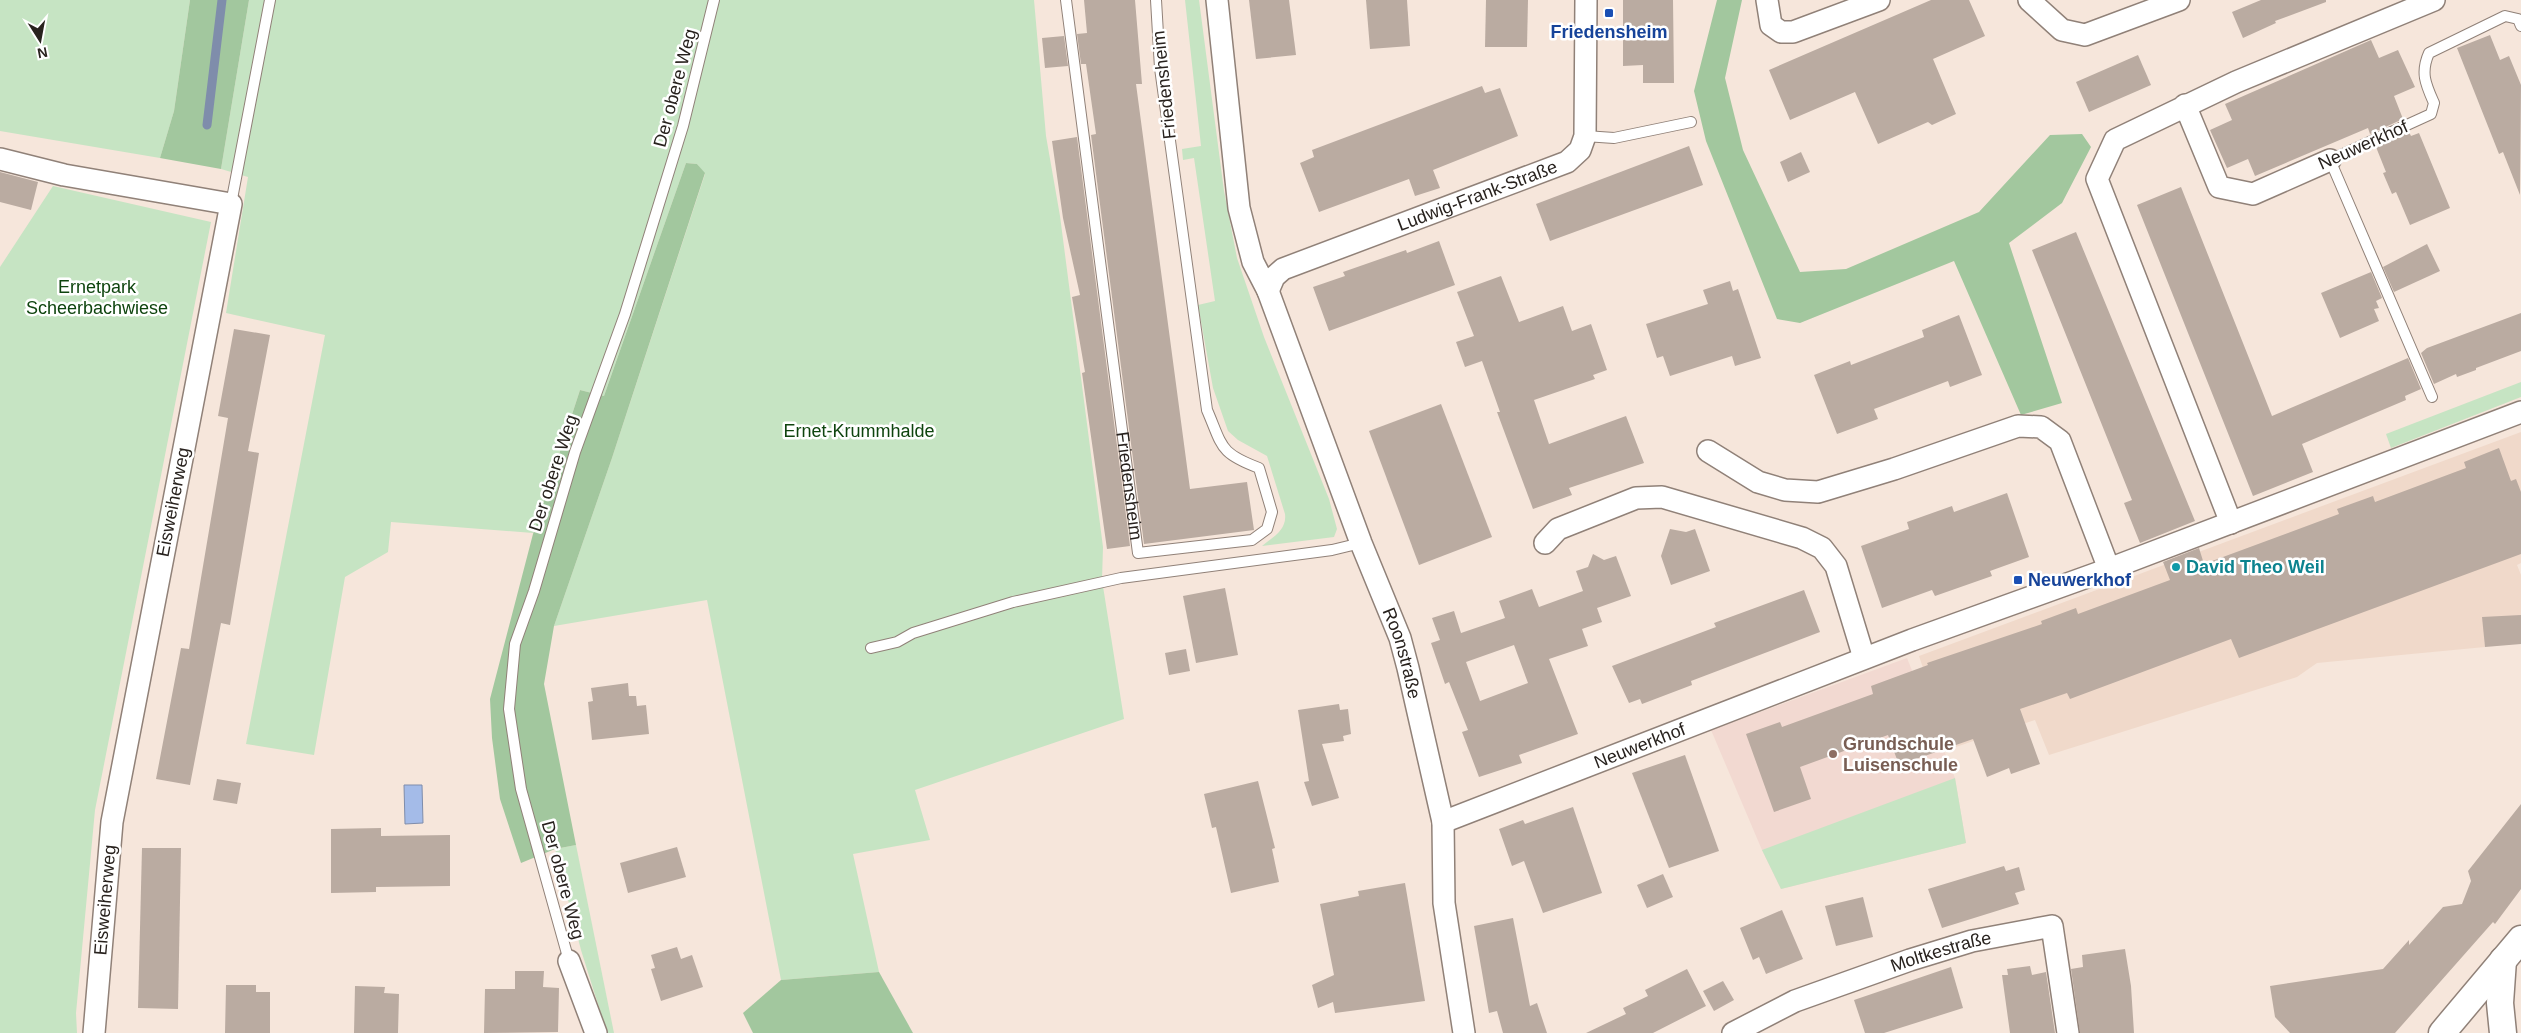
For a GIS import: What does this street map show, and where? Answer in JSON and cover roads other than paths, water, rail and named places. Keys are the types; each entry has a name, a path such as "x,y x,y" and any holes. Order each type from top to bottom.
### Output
{"street":[{"path":"1217,0 1239,208 1253,262 1268,291"},
{"path":"1586,0 1586,136"},
{"path":"1767,0 1771,25 1780,32 1792,32 1879,0"},
{"path":"2029,0 2062,30 2085,35 2179,0"},
{"path":"2231,523 2097,179 2115,140 2186,105 2434,0"},
{"name":"Neuwerkhof","path":"2186,105 2219,187 2253,194 2330,160"},
{"name":"Ludwig-Frank-Straße","path":"1268,291 1274,277 1284,269 1567,162 1580,150 1586,136"},
{"path":"0,159 64,175 231,204"},
{"name":"Eisweiherweg","path":"94,1033 112,822 231,204"},
{"name":"Roonstraße","path":"1268,291 1362,543 1400,638 1408,668 1443,822 1444,903 1464,1033"},
{"name":"Neuwerkhof","path":"1443,822 1864,658 2109,569 2521,412"},
{"path":"1708,450 1758,482 1785,490 1818,492 1894,469 2018,426 2041,427 2060,441 2109,569"},
{"path":"1545,543 1558,529 1636,498 1662,498 1802,538 1822,548 1836,566 1864,658"},
{"name":"Moltkestraße","path":"1733,1033 1795,1001 1910,960 1972,941 2052,926 2068,1033"},
{"path":"2442,1033 2521,940"},
{"path":"2503,960 2500,1003 2503,1033"},
{"path":"569,961 596,1033"}],"lane":[{"path":"231,204 270,0"},
{"name":"Der obere Weg","path":"569,961 521,789 509,708 515,644 534,591 575,452 631,295 683,126 714,0"},
{"name":"Friedensheim","path":"1066,0 1138,553 1252,540 1267,529 1272,512 1259,468 1238,460 1224,451 1207,410 1160,68 1156,0"},
{"name":"Neuwerkhof","path":"2330,160 2431,114 2434,103 2424,80 2424,64 2429,53 2505,16 2518,19 2521,26"},
{"path":"1586,136 1614,138 1691,122"},
{"path":"2330,160 2432,398"},
{"path":"871,648 897,642 913,633 1014,602 1121,578 1332,550 1362,543"}],"water":[{"path":"404,785 422,785 423,823 405,824"}],"waterway":[{"path":"207,125 222,0"}],"place":[{"name":"Friedensheim","path":"1609,13"},
{"name":"David Theo Weil","path":"2176,567"},
{"name":"Neuwerkhof","path":"2018,580"},
{"name":"Grundschule Luisenschule","path":"1833,754"}],"park label":[{"name":"Ernetpark Scheerbachwiese","path":"97,297"},
{"name":"Ernet-Krummhalde","path":"859,431"}]}
